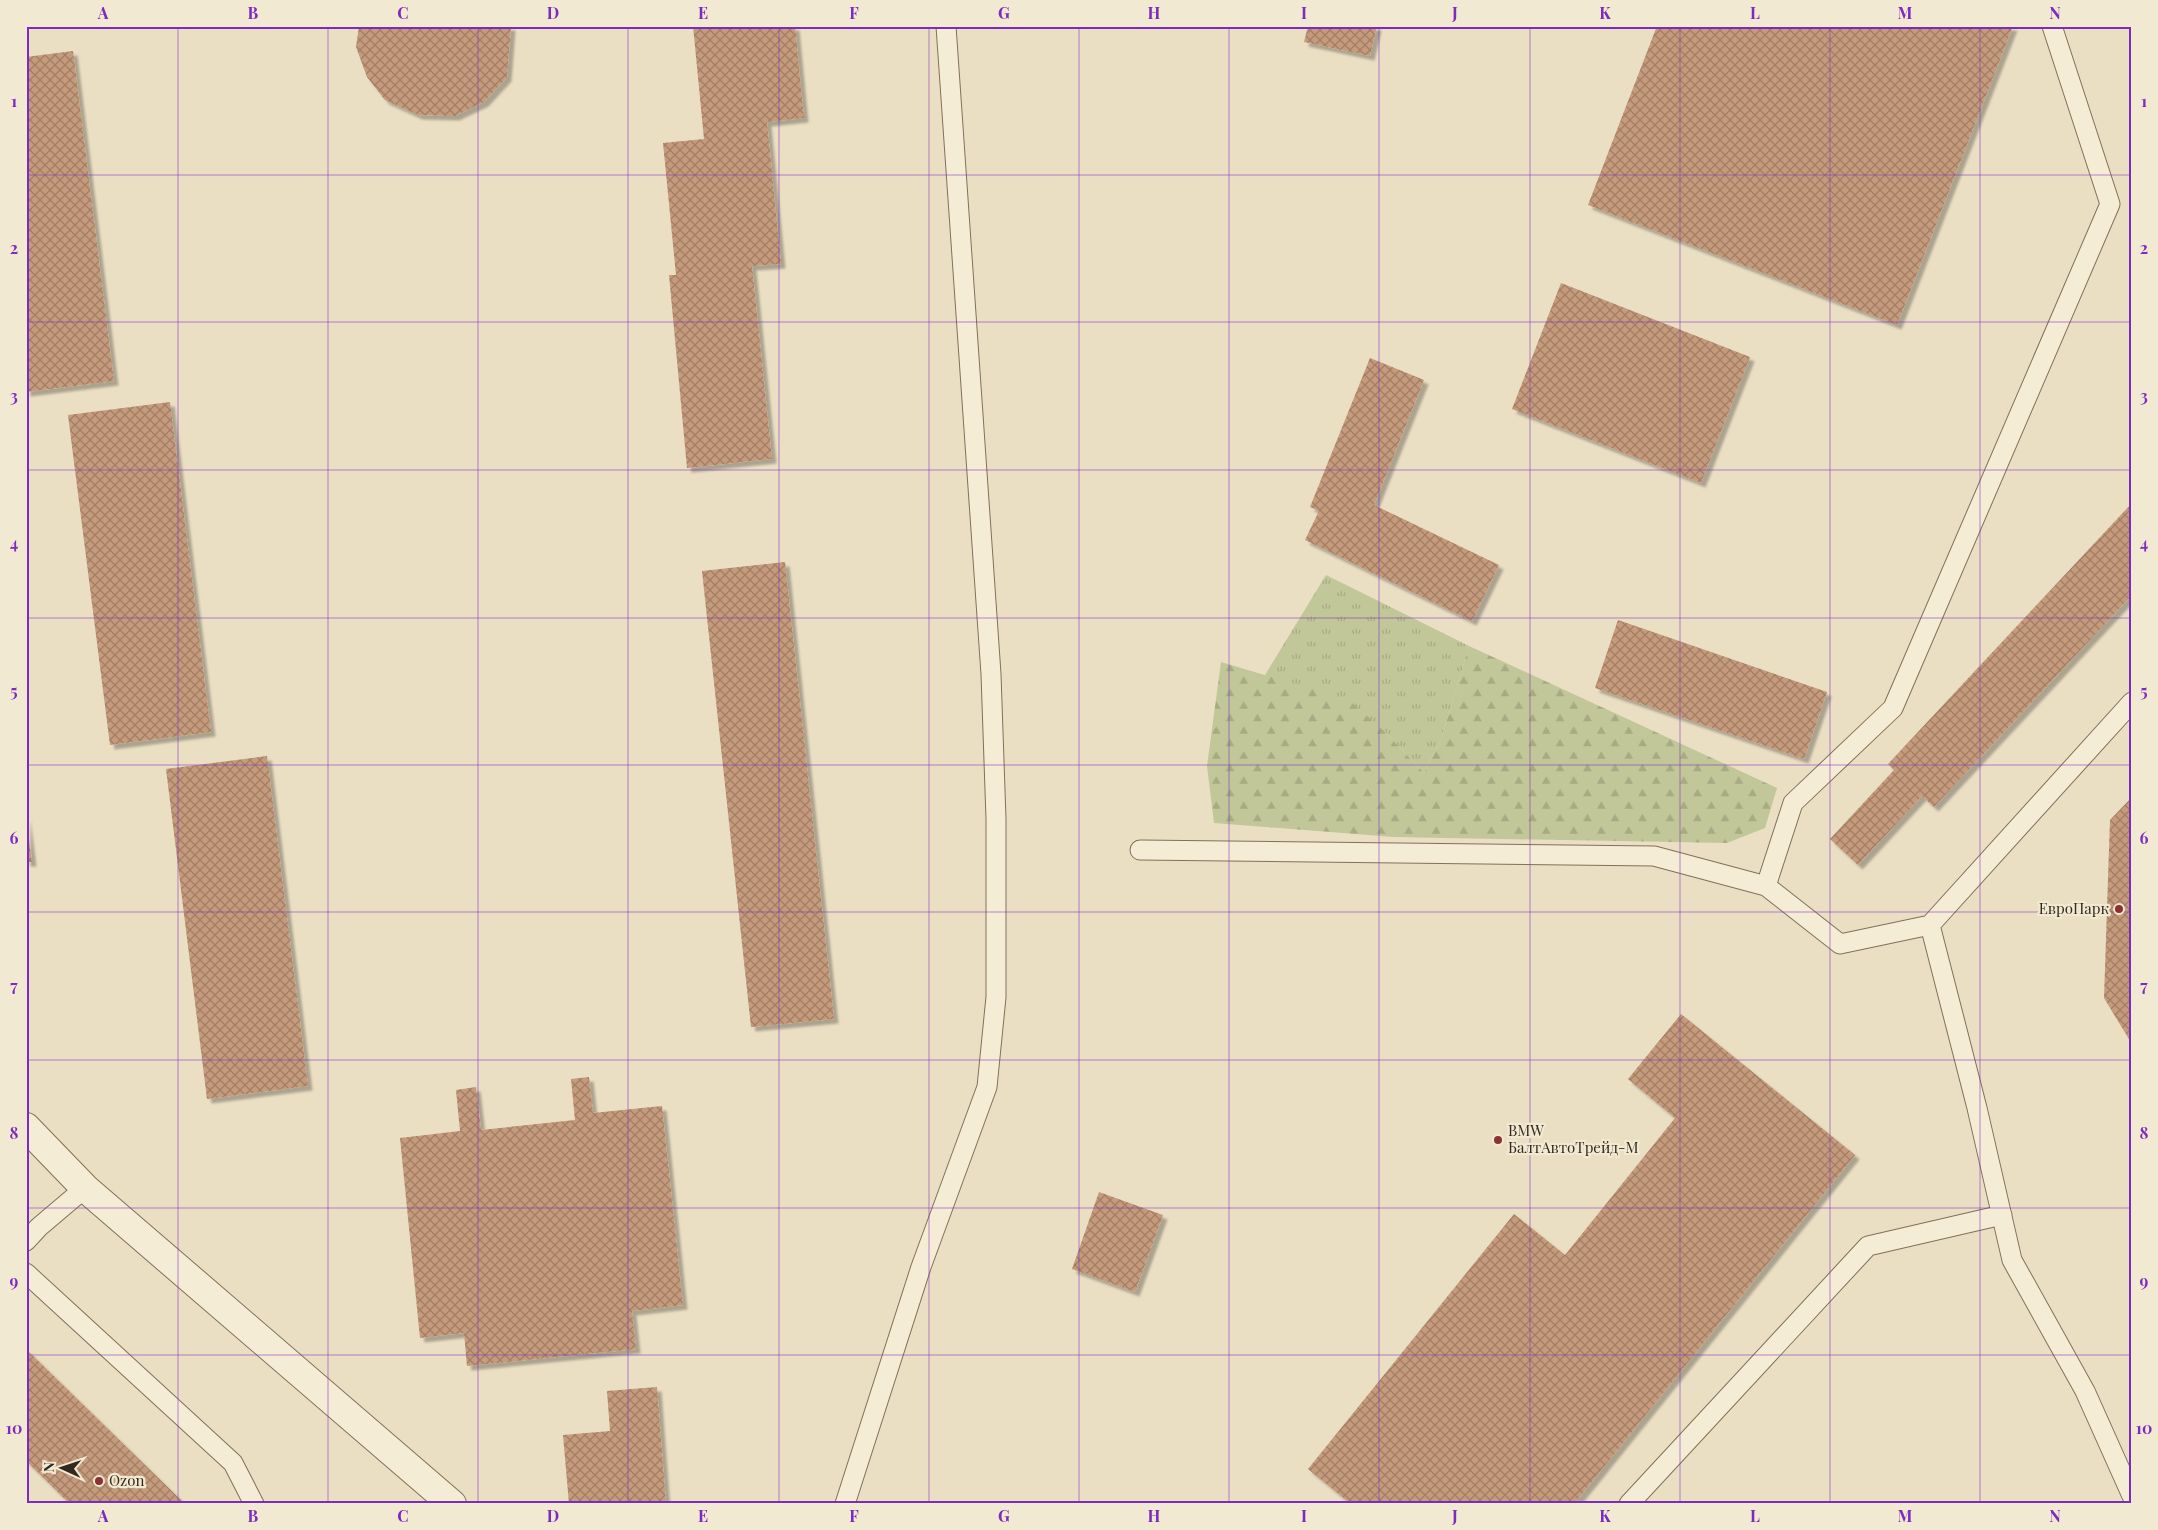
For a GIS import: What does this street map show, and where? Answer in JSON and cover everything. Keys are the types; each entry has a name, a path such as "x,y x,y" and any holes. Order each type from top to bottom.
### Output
{"street":[{"path":"26,1127 85,1188 452,1504"}],"lane":[{"path":"845,1504 921,1267 987,1087 996,996 996,819 991,683 946,26"},
{"path":"1766,886 1793,803 1893,708 2110,204 2052,26"},
{"path":"1140,850 1654,856 1766,886 1840,944 1930,925 2132,702"},
{"path":"1930,925 1977,1108 2012,1260 2085,1391 2132,1496"},
{"path":"26,1241 38,1227 85,1188"},
{"path":"1629,1504 1868,1246 2002,1216"},
{"path":"26,1273 233,1464 254,1504"}],"green space":[{"path":"1326,575 1469,646 1441,740 1424,773 1386,733 1265,675"},
{"path":"1469,646 1777,788 1765,828 1727,843 1394,837 1214,823 1207,766 1221,662 1349,700 1386,733 1424,773 1441,740"}],"building":[{"path":"359,26 511,26 507,77 484,102 455,116 418,115 385,100 367,77 356,47"},
{"path":"693,26 795,26 804,118 767,122 781,264 752,266 772,459 687,468 669,275 676,275 663,143 704,139"},
{"path":"1308,26 1377,26 1370,56 1304,42"},
{"path":"1657,26 2013,26 1897,325 1588,205"},
{"path":"73,51 114,381 26,392 26,57"},
{"path":"1561,283 1750,357 1701,483 1512,409"},
{"path":"1370,358 1424,380 1374,505 1499,565 1472,621 1305,540 1319,511 1310,507"},
{"path":"170,402 211,732 110,745 68,415"},
{"path":"2132,503 2132,595 1934,807 1922,796 1858,865 1830,839 1894,770 1888,764"},
{"path":"785,562 834,1019 751,1027 702,571"},
{"path":"1618,620 1827,692 1804,759 1595,688"},
{"path":"267,756 308,1086 207,1099 166,769"},
{"name":"ЕвроПарк","path":"2132,797 2132,1044 2104,998 2110,820"},
{"path":"26,816 32,862 26,862"},
{"path":"1681,1014 1855,1155 1574,1504 1351,1504 1308,1469 1514,1214 1565,1255 1675,1118 1628,1079"},
{"path":"589,1077 593,1113 662,1106 683,1305 632,1311 636,1349 467,1366 464,1333 420,1338 400,1138 460,1131 456,1090 476,1087 481,1130 575,1120 571,1079"},
{"path":"1099,1192 1163,1215 1135,1292 1072,1269"},
{"path":"26,1349 185,1504 70,1504 26,1461"},
{"path":"657,1387 666,1504 569,1504 563,1435 610,1431 607,1391"}],"place":[{"name":"ЕвроПарк","path":"2119,909"},
{"name":"BMW БалтАвтоТрейд-М","path":"1498,1140"},
{"name":"Ozon","path":"99,1481"}]}
